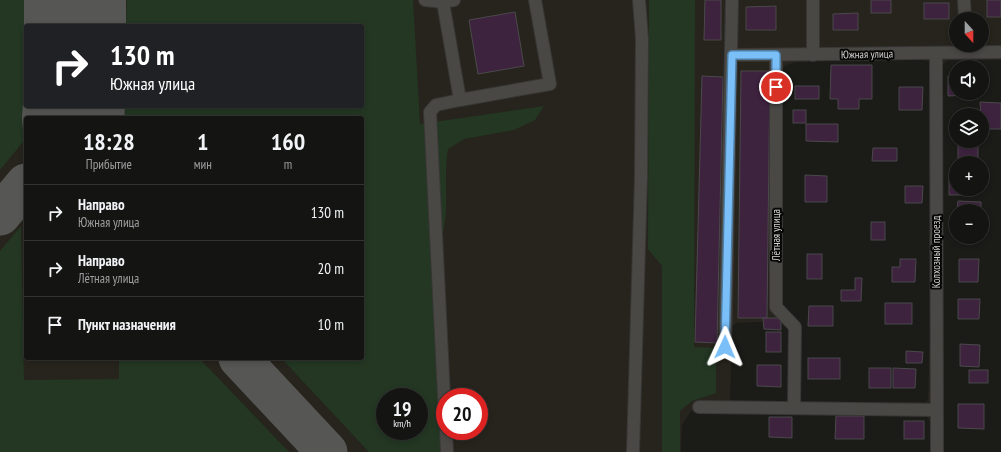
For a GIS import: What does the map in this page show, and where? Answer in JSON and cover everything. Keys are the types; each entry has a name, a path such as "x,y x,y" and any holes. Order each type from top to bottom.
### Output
{"street":[{"path":"425,0 446,1 460,100"},
{"path":"444,388 430,112 436,105 550,84 535,0"},
{"path":"633,452 637,268 640,250 641,192 642,39 640,0"},
{"path":"725,347 732,0"},
{"path":"813,55 814,0"},
{"path":"964,0 965,12"},
{"name":"Южная улица","path":"732,55 936,53 949,51"},
{"name":"Южная улица","path":"989,51 1001,52"},
{"name":"Колхозный проезд","path":"936,53 937,452"},
{"name":"Лётная улица","path":"776,55 776,306 795,327 794,408"},
{"path":"699,407 936,410"},
{"path":"446,440 447,452"}],"shaded area":[{"path":"0,0 1001,0 1001,60 949,60 946,61 942,67 944,452 931,452 930,421 926,416 698,410 691,411 682,425 681,452 0,452","holes":["928,61 931,65 931,300 928,400 925,402 730,404 732,326 737,323 784,321 780,304 782,70 785,66 795,62"]}],"green space":[{"path":"0,0 25,0 23,142 0,170"},
{"path":"127,0 413,0 420,124 544,106 535,120 514,130 464,139 448,149 446,170 446,215 442,236 445,388 436,388 436,440 446,440 446,452 369,452 283,360 364,360 364,116 125,116 125,108 364,108 364,24 126,24"},
{"path":"649,0 695,0 694,347 716,348 716,393 692,401 680,411 680,452 662,452 662,266 648,249"},
{"path":"21,226 24,380 119,379 119,360 201,360 289,452 0,452 0,251"}],"building":[{"path":"705,0 721,0 721,40 704,40"},
{"path":"871,0 891,0 891,13 871,13"},
{"path":"987,0 1001,0 1001,17 989,17 989,12 987,12"},
{"path":"924,3 949,3 949,19 924,19"},
{"path":"776,6 776,30 746,30 746,7"},
{"path":"515,12 524,66 478,74 469,20"},
{"path":"858,13 858,30 833,30 833,14"},
{"path":"831,65 872,65 872,99 859,99 859,109 838,109 838,99 830,99"},
{"path":"741,71 770,71 767,318 738,318"},
{"path":"702,76 723,77 717,343 695,342"},
{"path":"948,76 949,76 949,96"},
{"path":"795,86 819,86 819,99 795,99"},
{"path":"899,87 923,87 922,110 899,110"},
{"path":"980,102 1001,103 1001,129 989,129 989,108 980,108"},
{"path":"793,110 806,110 806,123 793,123"},
{"path":"806,124 838,124 838,142 806,141"},
{"path":"873,148 897,148 897,161 872,161"},
{"path":"958,148 978,148 978,156 958,156"},
{"path":"805,175 827,176 827,202 805,202"},
{"path":"905,186 923,186 922,203 905,203"},
{"path":"958,201 981,202 981,204 958,204"},
{"path":"871,222 885,222 885,240 871,240"},
{"path":"807,254 822,254 822,279 807,279"},
{"path":"900,259 916,259 915,282 892,282 892,267 900,267"},
{"path":"959,259 979,259 978,282 959,282"},
{"path":"855,278 862,278 861,301 841,301 841,290 855,290"},
{"path":"958,299 980,299 979,319 958,319"},
{"path":"885,303 912,303 912,324 885,324"},
{"path":"809,306 833,306 833,326 808,326"},
{"path":"763,318 781,318 781,330 764,329"},
{"path":"766,332 781,332 781,352 766,352"},
{"path":"960,344 980,345 979,367 960,366"},
{"path":"906,351 923,352 922,363 906,363"},
{"path":"808,358 840,358 840,379 808,379"},
{"path":"757,365 781,365 781,387 757,386"},
{"path":"869,368 891,368 891,388 869,388"},
{"path":"893,368 916,369 915,388 893,388"},
{"path":"969,370 988,370 988,383 969,383"},
{"path":"958,404 984,404 984,429 958,428"},
{"path":"836,416 864,416 864,439 835,439"},
{"path":"769,417 792,417 792,438 769,437"},
{"path":"904,421 924,421 924,439 904,439"}],"taxiway":[{"path":"70,116 73,112"},
{"path":"0,215 24,186"},
{"path":"241,360 327,452"}],"runway":[{"path":"75,0 75,24"},
{"path":"73,116 74,108"}],"route":[{"path":"725,347 732,55 776,55 776,87"}]}
